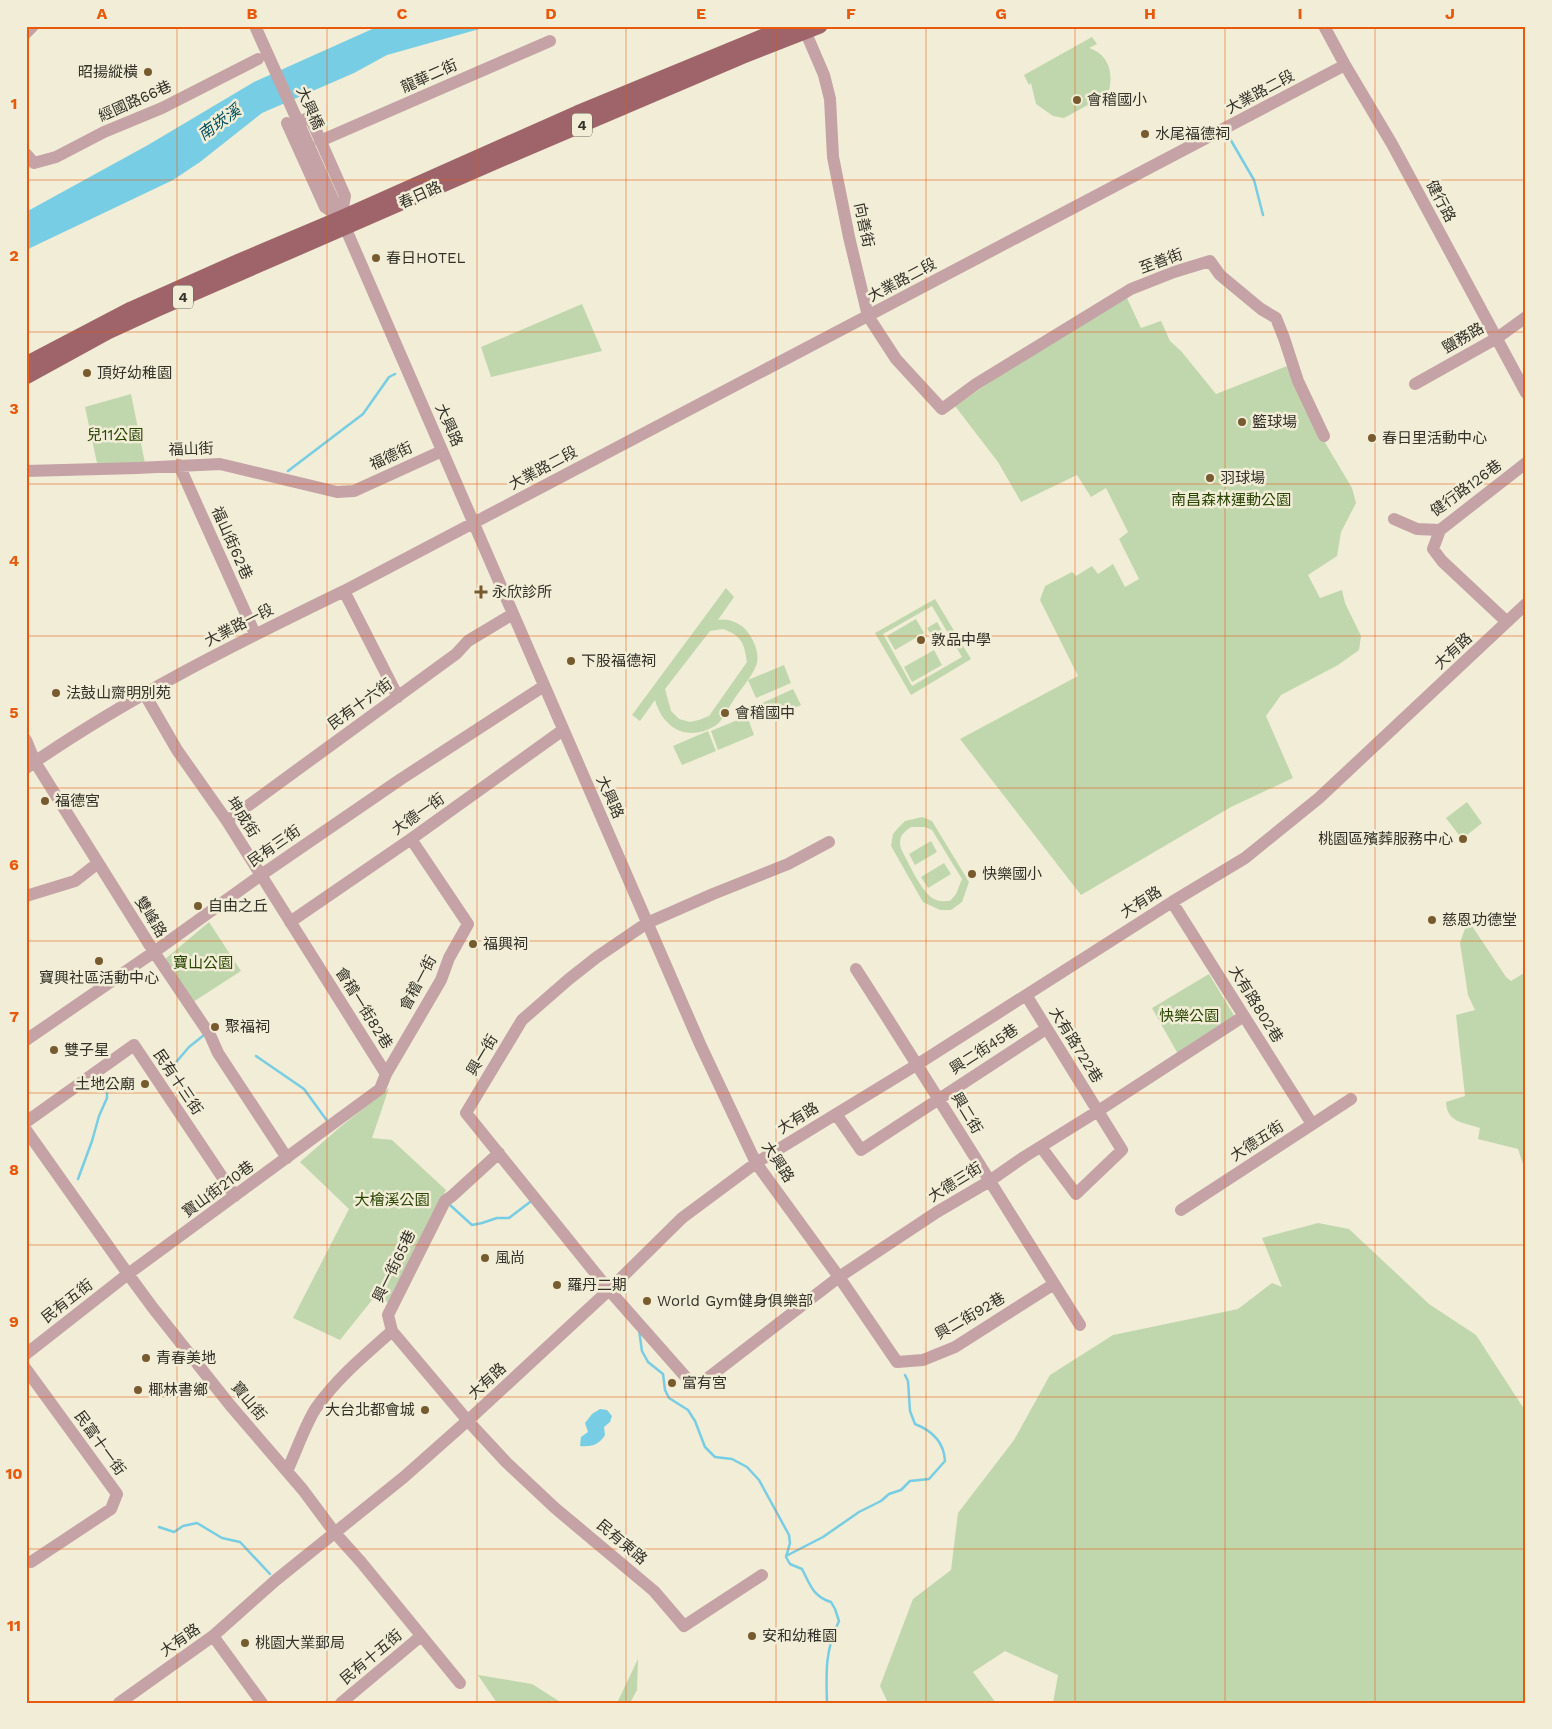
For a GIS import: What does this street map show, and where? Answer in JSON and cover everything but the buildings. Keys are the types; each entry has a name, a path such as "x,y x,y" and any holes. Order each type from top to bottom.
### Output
{"main road":[{"name":"春日路","path":"26,363 131,309 578,113 788,26"},
{"name":"春日路","path":"26,377 134,319 340,217 582,125 804,29 820,26"}],"street":[{"path":"26,33 34,26"},
{"name":"大興橋","path":"255,26 340,217"},
{"name":"健行路","path":"1324,26 1392,144 1526,393"},
{"name":"向善街","path":"804,29 824,74 830,99 834,157 849,237 868,316 896,359 942,409"},
{"name":"龍華二街","path":"320,141 550,41"},
{"name":"經國路66巷","path":"26,154 34,163 56,157 104,132 162,108 258,59"},
{"name":"大業路二段","path":"473,523 1345,65"},
{"path":"310,117 320,141 345,196 340,217 325,207 288,125 310,117"},
{"name":"大興路","path":"340,217 700,1044 756,1163 839,1277 897,1362"},
{"name":"至善街","path":"942,409 976,384 1131,289 1174,272 1210,261 1220,275 1261,309 1276,318 1298,382 1324,436"},
{"name":"鹽務路","path":"1415,384 1496,338 1526,318"},
{"name":"福德街","path":"354,491 442,451"},
{"name":"健行路126巷","path":"1394,519 1417,530 1440,530 1526,463"},
{"name":"福山街","path":"26,471 220,464 337,492 354,491"},
{"name":"福山街62巷","path":"179,465 255,634"},
{"name":"大業路一段","path":"30,765 95,722 144,693 473,523"},
{"path":"1440,530 1433,549 1442,561 1507,622"},
{"path":"344,591 398,697"},
{"name":"大有路","path":"119,1703 214,1636 276,1580 468,1421 609,1290 682,1218 756,1163 918,1064 1172,902 1246,858 1319,798 1526,604"},
{"name":"民有十六街","path":"227,821 456,654 468,641 513,614"},
{"name":"民有三街","path":"26,1040 401,779 544,686"},
{"name":"坤成街","path":"144,693 177,750 227,821 314,960"},
{"name":"大德一街","path":"290,922 411,839 563,730"},
{"name":"雙峰路","path":"26,740 30,765 98,863 154,952 210,1035 218,1054 287,1158"},
{"name":"會稽一街","path":"327,1129 380,1089 386,1074 441,980 449,958 468,924 411,839"},
{"name":"興一街","path":"691,1382 609,1290 466,1113 522,1020 583,968 647,923 712,894 788,864 829,842"},
{"path":"26,896 75,881 98,863"},
{"name":"大有路802巷","path":"1172,902 1312,1124"},
{"name":"會稽一街82巷","path":"314,960 386,1074"},
{"name":"興二街","path":"856,968 939,1098 988,1182 1080,1325"},
{"name":"大有路722巷","path":"1026,995 1122,1150 1076,1194 1041,1147"},
{"name":"大德三街","path":"691,1382 700,1384 839,1277 937,1212 988,1182 1244,1016"},
{"name":"興二街45巷","path":"836,1114 861,1150 1046,1028"},
{"name":"民有十三街","path":"26,1122 134,1045 234,1196"},
{"name":"大德五街","path":"1180,1210 1351,1100"},
{"name":"寶山街210巷","path":"128,1274 327,1129"},
{"name":"寶山街","path":"26,1130 128,1274 230,1405 303,1490 335,1533 460,1683"},
{"name":"興一街65巷","path":"392,1331 388,1315 444,1201 452,1196 498,1153"},
{"name":"民有五街","path":"26,1354 128,1274"},
{"name":"興二街92巷","path":"897,1362 924,1360 955,1348 1054,1284"},
{"path":"287,1471 315,1409 331,1388 351,1367 392,1331 468,1421"},
{"name":"民富十一街","path":"26,1369 117,1494 111,1509 31,1562"},
{"name":"民有東路","path":"468,1421 506,1462 555,1508 654,1591 684,1626 762,1575"},
{"path":"214,1636 262,1703"},
{"name":"民有十五街","path":"341,1703 421,1636"}],"green space":[{"path":"1092,37 1097,44 1089,48 1102,55 1109,66 1111,80 1108,94 1064,118 1053,116 1036,104 1031,83 1029,85 1024,75"},
{"name":"南昌森林運動公園","path":"1126,296 1141,328 1161,321 1170,341 1181,351 1216,394 1287,366 1308,414 1352,488 1356,503 1341,532 1337,556 1308,575 1320,598 1342,590 1345,603 1361,636 1359,650 1338,665 1281,695 1266,716 1293,778 1231,807 1081,895 960,739 1078,676 1040,600 1045,586 1072,572 1076,576 1092,566 1098,574 1113,564 1125,587 1139,579 1119,539 1128,532 1106,488 1091,497 1077,475 1021,502 998,462 955,406 1031,354"},
{"path":"582,304 602,351 491,377 481,347"},
{"name":"兒11公園","path":"131,394 145,463 97,463 85,407"},
{"path":"726,588 734,597 718,620 731,621 746,630 755,645 757,661 751,675 718,724 705,731 695,733 678,730 664,719 655,700 640,721 632,715","holes":["723,629 734,634 741,641 747,662 709,716 690,722 679,719 671,711 665,689 710,631"]},
{"path":"935,599 971,659 911,695 875,633","holes":["932,606 962,657 912,686 883,634"]},
{"path":"916,619 924,633 895,650 887,636"},
{"path":"937,622 949,643 939,649 927,628"},
{"path":"934,650 942,665 912,682 904,667"},
{"path":"784,665 791,683 756,698 748,680"},
{"path":"793,689 801,705 765,721 758,705"},
{"path":"747,716 754,735 718,750 711,731"},
{"path":"708,731 716,751 682,765 673,746"},
{"path":"1467,802 1482,823 1462,839 1446,818"},
{"path":"922,817 932,821 969,882 962,902 951,910 940,910 923,902 891,846 893,834 905,821","holes":["911,827 925,827 932,830 962,879 956,894 950,901 938,901 924,890 901,849 900,839 905,831"]},
{"path":"931,841 937,852 915,865 909,854"},
{"path":"944,863 951,874 928,888 921,877"},
{"path":"1468,920 1506,977 1511,981 1526,972 1526,1173 1518,1149 1478,1139 1480,1128 1457,1121 1449,1114 1447,1109 1446,1102 1465,1096 1456,1015 1475,1010 1468,995 1460,943"},
{"name":"寶山公園","path":"209,922 241,971 193,1002 164,960"},
{"name":"快樂公園","path":"1209,974 1235,1017 1178,1054 1152,1008"},
{"name":"大檜溪公園","path":"389,1088 372,1138 392,1140 446,1190 389,1303 376,1295 340,1340 293,1318 349,1209 300,1162"},
{"path":"1318,1223 1349,1229 1429,1304 1476,1335 1526,1412 1526,1703 1053,1703 1058,1675 1005,1651 973,1672 996,1703 888,1703 880,1686 913,1599 951,1570 958,1513 1014,1440 1050,1375 1113,1335 1238,1309 1272,1283 1282,1287 1262,1238"},
{"path":"638,1659 637,1690 630,1703 617,1703"},
{"path":"478,1675 532,1684 562,1703 497,1703"}],"water":[{"name":"南崁溪","path":"379,26 490,26 387,55 354,73 262,113 200,162 173,180 26,250 26,212 148,145 254,82"},
{"path":"600,1409 607,1410 612,1416 610,1422 604,1427 605,1435 594,1445 580,1446 581,1437 588,1432 585,1423 592,1414"}],"waterway":[{"path":"1229,137 1254,180 1263,215"},
{"path":"288,471 363,414 389,377 395,374"},
{"path":"166,1074 189,1047 204,1035"},
{"path":"256,1056 304,1089 328,1122"},
{"path":"78,1179 107,1098 107,1081"},
{"path":"450,1205 472,1225 497,1218 509,1218 530,1202"},
{"path":"639,1330 642,1351 648,1362 663,1374 665,1390 669,1398 688,1410 695,1421 705,1447 715,1457 732,1459 747,1467 759,1480 789,1535 790,1543 786,1557 790,1564 802,1569 816,1593 831,1602 835,1609 839,1621 829,1652 827,1703"},
{"path":"786,1556 823,1537 889,1494 901,1490 910,1481 929,1479 945,1461 942,1448 936,1438 927,1430 915,1424 910,1411 908,1381 905,1375"},
{"path":"159,1527 174,1532 183,1526 197,1523 222,1538 240,1542 270,1574"}],"place":[{"name":"昭揚縱橫","path":"148,72"},
{"name":"會稽國小","path":"1077,100"},
{"name":"水尾福德祠","path":"1145,134"},
{"name":"春日HOTEL","path":"376,258"},
{"name":"頂好幼稚園","path":"87,373"},
{"name":"籃球場","path":"1242,422"},
{"name":"春日里活動中心","path":"1372,438"},
{"name":"羽球場","path":"1210,478"},
{"name":"永欣診所","path":"481,592"},
{"name":"敦品中學","path":"921,640"},
{"name":"下股福德祠","path":"571,661"},
{"name":"法鼓山齋明別苑","path":"56,693"},
{"name":"會稽國中","path":"725,713"},
{"name":"福德宮","path":"45,801"},
{"name":"桃園區殯葬服務中心","path":"1463,839"},
{"name":"快樂國小","path":"972,874"},
{"name":"自由之丘","path":"198,906"},
{"name":"慈恩功德堂","path":"1432,920"},
{"name":"福興祠","path":"473,944"},
{"name":"寶興社區活動中心","path":"99,961"},
{"name":"聚福祠","path":"215,1027"},
{"name":"雙子星","path":"54,1050"},
{"name":"土地公廟","path":"145,1084"},
{"name":"風尚","path":"485,1258"},
{"name":"羅丹二期","path":"557,1285"},
{"name":"World Gym健身俱樂部","path":"647,1301"},
{"name":"青春美地","path":"146,1358"},
{"name":"富有宮","path":"672,1383"},
{"name":"椰林書鄉","path":"138,1390"},
{"name":"大台北都會城","path":"425,1410"},
{"name":"安和幼稚園","path":"752,1636"},
{"name":"桃園大業郵局","path":"245,1643"}]}
